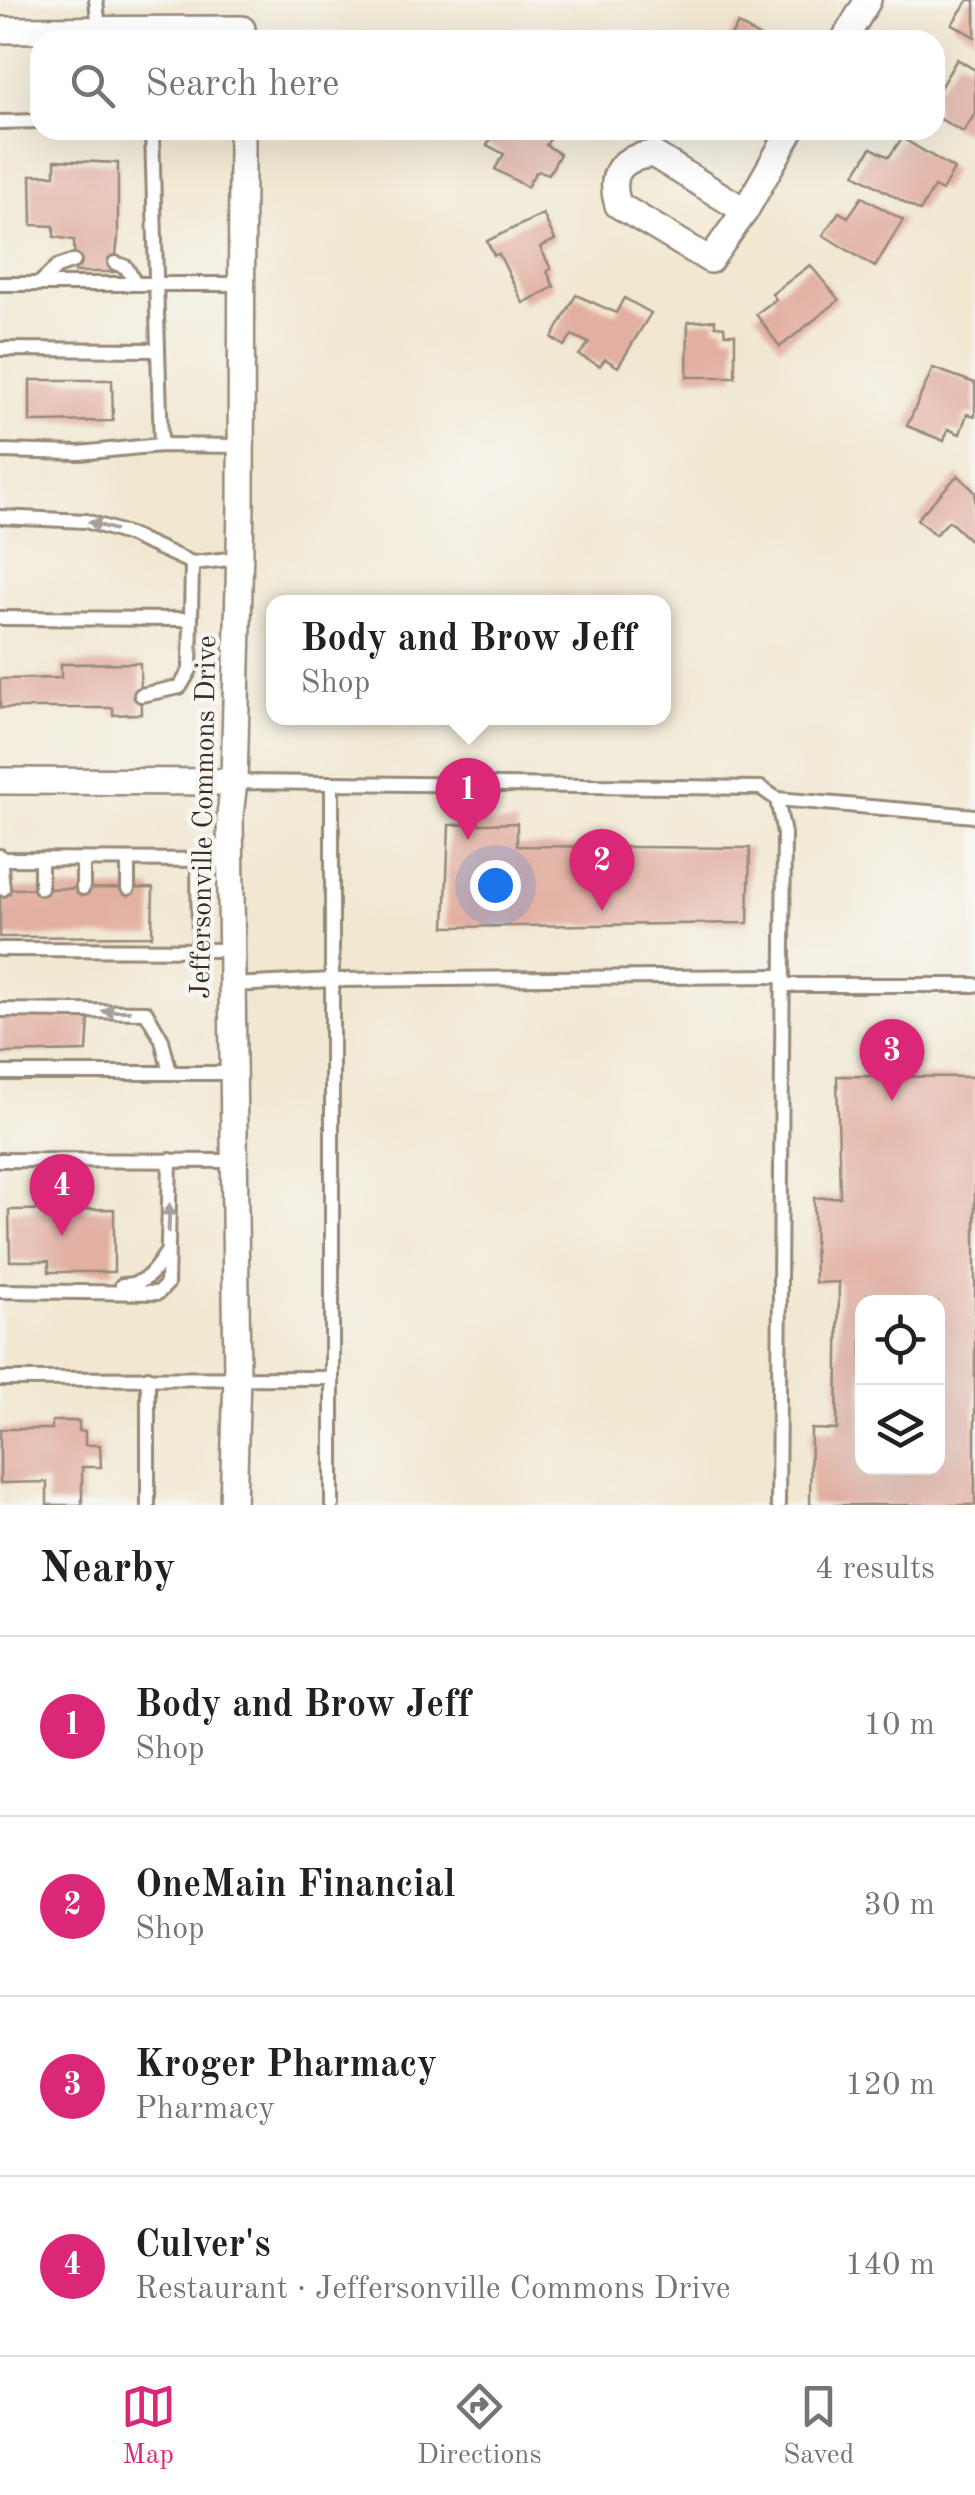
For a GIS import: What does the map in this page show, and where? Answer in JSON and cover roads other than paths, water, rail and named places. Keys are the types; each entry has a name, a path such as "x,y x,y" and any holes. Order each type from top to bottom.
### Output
{"street":[{"path":"850,30 868,0"},
{"path":"0,30 30,32"},
{"path":"99,30 242,30"},
{"name":"Jeffersonville Commons Drive","path":"233,1505 237,1376 230,815 234,782 241,446 242,140"},
{"path":"745,210 654,154 634,157 617,172 612,188 618,205 710,260 745,210 785,140"},
{"path":"0,781 234,782"}],"lane":[{"path":"96,0 99,30"},
{"path":"0,122 30,121"},
{"path":"152,140 161,445"},
{"path":"40,283 57,267 74,261"},
{"path":"115,262 126,267 135,283"},
{"path":"0,284 241,284"},
{"path":"0,349 158,350"},
{"path":"0,451 79,453 161,445 241,446"},
{"path":"0,517 86,522 130,535 192,563 239,558"},
{"path":"141,695 180,687 190,670 192,563"},
{"path":"0,618 190,619"},
{"path":"234,782 761,788 777,799 975,816"},
{"path":"332,783 332,1505"},
{"path":"777,799 784,834 778,1505"},
{"path":"3,888 1,858 231,860"},
{"path":"41,860 42,888"},
{"path":"83,860 84,888"},
{"path":"128,860 128,888"},
{"path":"198,860 200,950"},
{"path":"3,945 128,943 232,950"},
{"path":"232,985 332,980 783,980 975,985"},
{"path":"0,1010 146,1012 162,1040 170,1073"},
{"path":"0,1072 233,1074"},
{"path":"0,1160 234,1161"},
{"path":"0,1289 158,1293 167,1284 170,1160"},
{"path":"148,1377 148,1505"},
{"path":"0,1378 332,1378"}],"place":[{"name":"Body and Brow Jeff","path":"468,840"},
{"name":"OneMain Financial","path":"602,911"},
{"name":"Kroger Pharmacy","path":"892,1101"},
{"name":"Culver's","path":"62,1236"}]}
